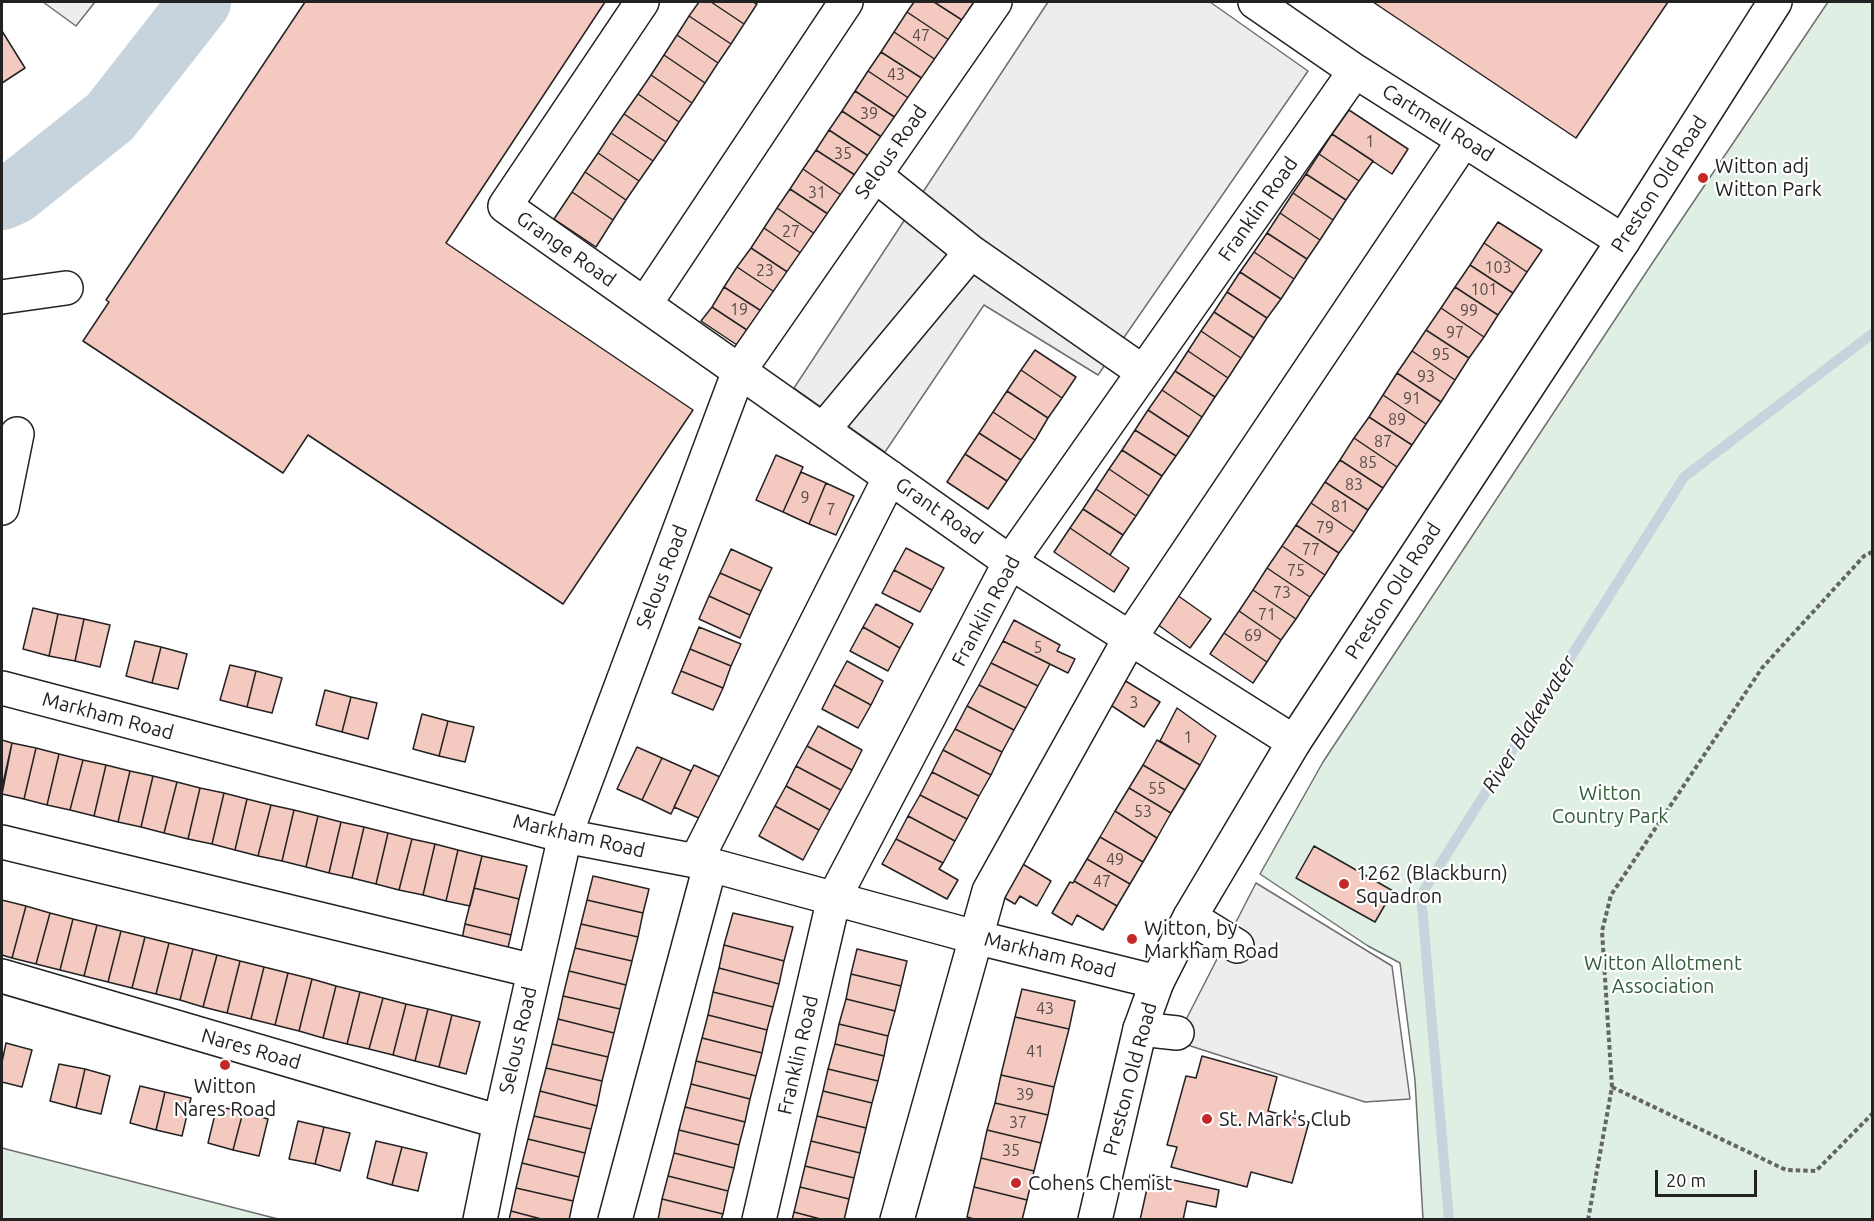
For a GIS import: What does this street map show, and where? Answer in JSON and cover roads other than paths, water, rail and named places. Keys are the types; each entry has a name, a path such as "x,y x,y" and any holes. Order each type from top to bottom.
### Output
{"street":[{"name":"Grange Road","path":"642,2 505,206 740,371"},
{"path":"645,304 846,2"},
{"name":"Selous Road","path":"480,1220 565,836 740,371 995,2"},
{"name":"Cartmell Road","path":"1255,2 1355,71 1623,241"},
{"name":"Preston Old Road","path":"1095,1220 1140,1029 1157,982 1190,917 1294,742 1623,241 1775,2"},
{"name":"Franklin Road","path":"759,1220 834,898 1010,562 1355,71"},
{"path":"897,1220 989,891 1130,638 1464,140"},
{"path":"875,175 970,252 1143,372"},
{"path":"823,430 970,252"},
{"path":"2,297 66,288"},
{"name":"Grant Road","path":"740,371 1010,562 1294,742"},
{"path":"2,508 17,434"},
{"path":"615,1220 703,864 890,477"},
{"name":"Markham Road","path":"2,688 565,836 703,864 975,937 1157,982"},
{"path":"2,842 534,970"},
{"path":"1190,917 1237,946"},
{"name":"Nares Road","path":"2,976 500,1122"},
{"path":"1140,1029 1178,1033"}],"waterway":[{"path":"2,199 15,193 110,117 200,2"},
{"name":"River Blakewater","path":"1449,1220 1421,895 1684,477 1872,334"}],"place":[{"name":"Witton adj Witton Park","path":"1703,178"},
{"name":"1262 (Blackburn) Squadron","path":"1344,884"},
{"name":"Witton, by Markham Road","path":"1132,939"},
{"name":"Witton Nares Road","path":"225,1065"},
{"name":"St. Mark's Club","path":"1207,1119"},
{"name":"Cohens Chemist","path":"1016,1183"}],"park label":[{"name":"Witton Country Park","path":"1610,804"},
{"name":"Witton Allotment Association","path":"1663,974"}]}
